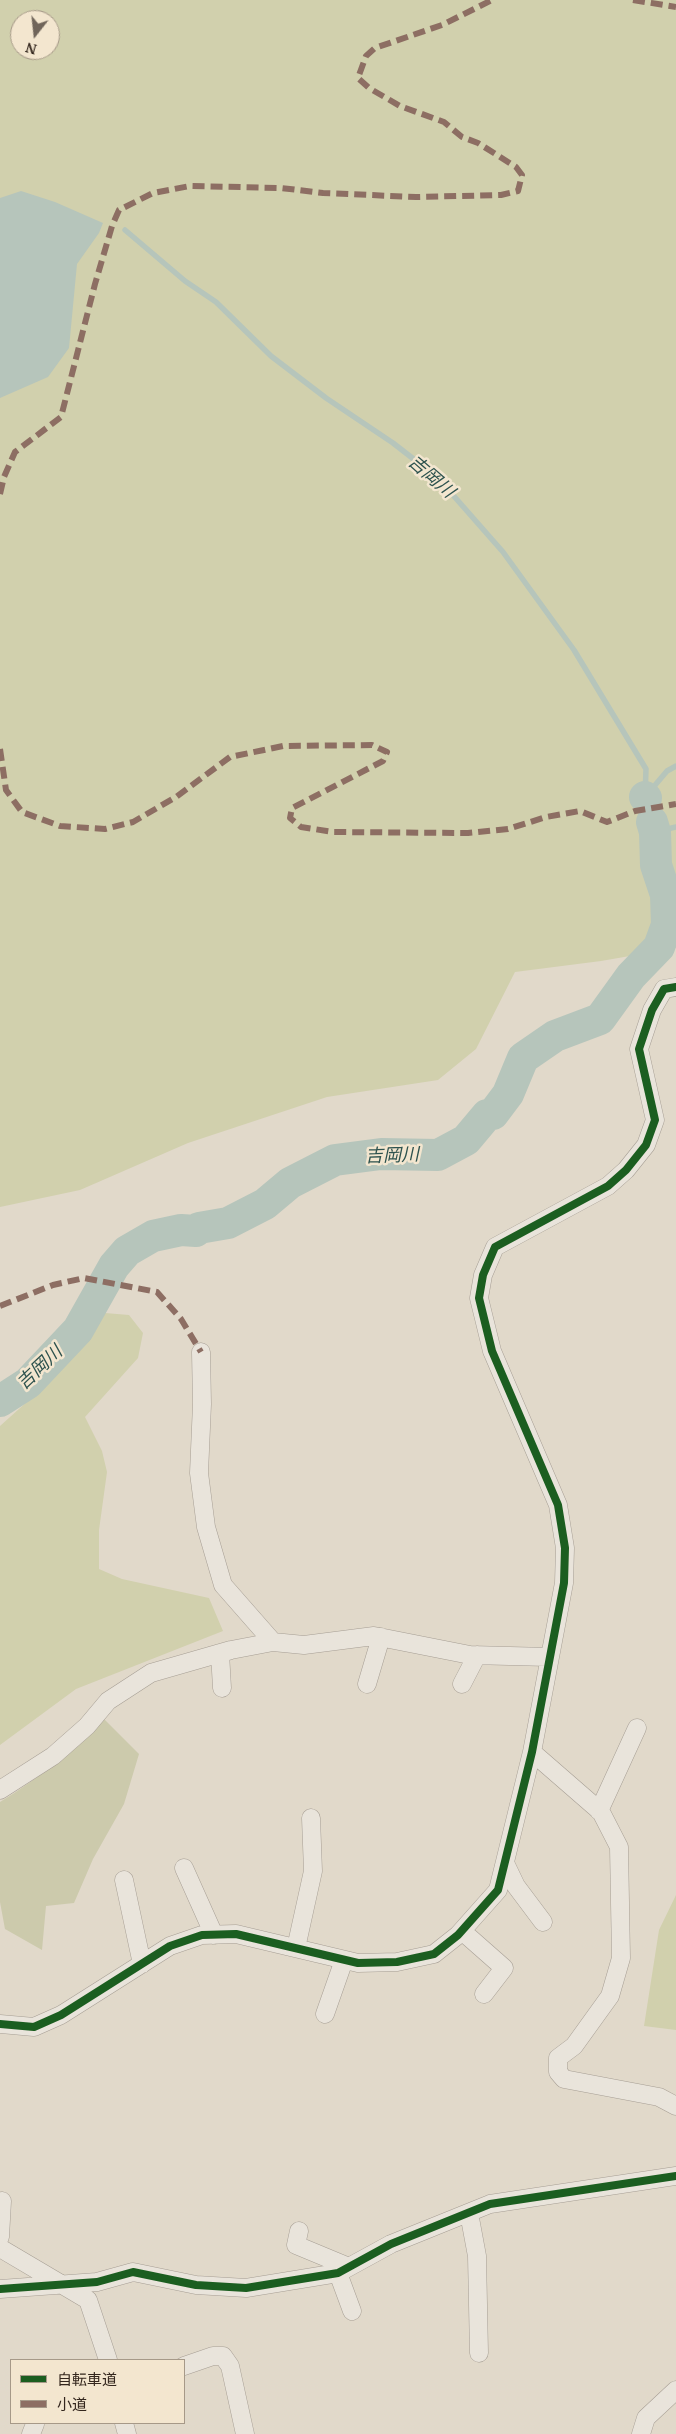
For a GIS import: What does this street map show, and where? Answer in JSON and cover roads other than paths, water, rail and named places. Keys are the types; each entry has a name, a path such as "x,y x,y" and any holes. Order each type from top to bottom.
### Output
{"street":[{"path":"0,2024 34,2027 61,2015 170,1946 202,1935 236,1934 358,1963 396,1962 434,1954 462,1931 498,1890 532,1752 564,1583 565,1548 558,1505 492,1351 479,1298 483,1275 495,1247 608,1186 626,1170 646,1145 655,1120 639,1049 652,1010 664,989 676,987"},
{"path":"201,1352 202,1404 199,1474 206,1527 224,1585 273,1642"},
{"path":"0,1790 53,1756 87,1726 108,1701 151,1673 220,1653 273,1642 304,1645 374,1636 478,1655 549,1657"},
{"path":"367,1684 381,1637"},
{"path":"220,1653 222,1688"},
{"path":"462,1684 478,1655"},
{"path":"599,1810 637,1728"},
{"path":"532,1752 599,1810 619,1847 621,1958 610,1996 574,2046 558,2058 558,2072 564,2079 659,2097 676,2106"},
{"path":"296,1948 313,1871 311,1818"},
{"path":"504,1864 516,1886 543,1922"},
{"path":"184,1868 214,1935"},
{"path":"124,1880 142,1964"},
{"path":"462,1931 504,1968 484,1994"},
{"path":"325,2014 344,1960"},
{"path":"0,2289 97,2282 132,2272 196,2285 246,2288 343,2270 391,2244 490,2204 676,2176"},
{"path":"0,2237 2,2201"},
{"path":"469,2213 477,2256 479,2353"},
{"path":"299,2231 296,2245 343,2270 352,2311"},
{"path":"0,2248 88,2300 108,2359"},
{"path":"185,2366 212,2356 224,2356 230,2366 245,2434"},
{"path":"640,2434 646,2418 676,2390"}],"waterway":[{"name":"吉岡川","path":"125,230 185,281 216,302 271,356 326,398 393,443 438,478 503,552 574,650 646,769 645,797"},
{"path":"645,797 667,771 676,766"},
{"name":"吉岡川","path":"0,1401 28,1383 78,1330 114,1266 127,1251 153,1236 181,1230 196,1231 199,1228 228,1223 265,1204 290,1183 335,1160 381,1154 438,1155 466,1140 487,1115 493,1114 508,1094 523,1058 555,1036 600,1019 631,976 659,947 667,925 666,895 656,865 655,832 652,822"},
{"path":"655,832 676,827"}]}
